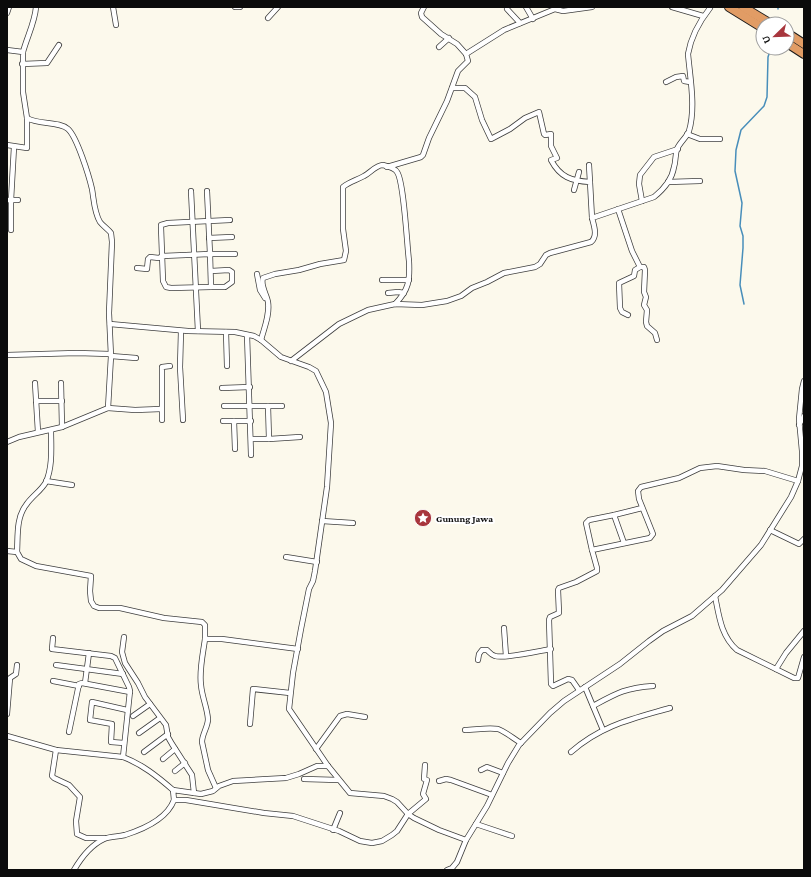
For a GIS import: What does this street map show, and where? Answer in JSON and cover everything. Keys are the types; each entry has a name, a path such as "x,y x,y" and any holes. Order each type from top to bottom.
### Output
{"highway":[{"path":"729,7 755,23"},
{"path":"743,7 758,16"},
{"path":"795,38 804,44"},
{"path":"795,49 804,54"}],"street":[{"path":"7,13 9,7"},
{"path":"7,145 24,148 27,147 27,118 23,92 22,64 23,52 35,15 36,7"},
{"path":"113,7 116,25"},
{"path":"235,7 240,7"},
{"path":"268,18 278,7"},
{"path":"261,340 269,313 268,302 262,282 264,278 275,274 344,260 346,251 343,229 342,187 370,173 378,166 387,166 421,157 423,155 458,71 468,61 466,54 457,44 441,34 422,17 421,13 424,7"},
{"path":"526,7 533,19"},
{"path":"466,54 504,30 533,19 555,8 564,10 592,7"},
{"path":"672,7 703,16"},
{"path":"592,218 654,197 661,192 668,182 674,168 678,149 687,134 691,118 692,99 689,49 694,33 703,16 710,8"},
{"path":"507,9 520,23"},
{"path":"439,47 449,38"},
{"path":"22,64 47,63 60,45"},
{"path":"7,50 23,52"},
{"path":"666,82 682,76 684,82 690,82"},
{"path":"452,88 465,88 475,97 482,120 492,139 510,129 525,118 539,112 545,136 551,134 552,146 557,158 551,160 557,171 567,177 590,182"},
{"path":"27,118 39,122 64,126 69,130 74,138 91,187 100,222 110,231 112,235 108,408"},
{"path":"687,134 700,139 720,139"},
{"path":"11,230 9,200 14,147"},
{"path":"642,201 639,184 640,175 654,157 678,149"},
{"path":"291,361 339,324 368,310 395,304 422,305 447,301 461,296 472,288 487,282 504,272 535,267 540,264 546,255 550,253 592,242 596,235 592,218 589,165"},
{"path":"387,166 397,172 399,177 402,192 409,261 408,287 395,304"},
{"path":"574,190 579,172"},
{"path":"668,182 700,181"},
{"path":"191,191 198,331"},
{"path":"207,191 211,287"},
{"path":"9,200 18,200"},
{"path":"618,209 632,251 640,267 644,267 645,270 644,292 646,297 644,305 647,310 646,322 647,326 654,333 656,340"},
{"path":"211,270 229,270 232,272 233,276 232,282 225,287 166,287 163,281 161,224 230,220"},
{"path":"209,238 232,237"},
{"path":"137,268 147,269 148,258 194,254 235,254"},
{"path":"628,315 622,312 620,308 619,283 634,276 634,270 640,267"},
{"path":"257,274 260,290 268,302"},
{"path":"382,280 409,280"},
{"path":"388,292 404,293"},
{"path":"110,324 182,331 235,332 254,336 281,357 316,371 326,392 330,423 330,451 317,562 313,581 309,589 290,693 290,713 338,780 350,793 384,796 392,799 397,802 408,814 439,830 466,840"},
{"path":"182,331 180,367 183,420"},
{"path":"226,332 227,366"},
{"path":"247,335 252,455"},
{"path":"7,355 78,353 136,358"},
{"path":"162,420 162,367 170,366"},
{"path":"447,870 452,868 457,862 466,840 520,743 550,713 579,690 620,664 663,631 692,616 715,596 761,545 791,497 802,466 803,459 800,405 804,381"},
{"path":"35,383 38,432"},
{"path":"61,383 62,427"},
{"path":"222,388 250,387"},
{"path":"36,401 62,402"},
{"path":"224,406 282,406"},
{"path":"268,406 269,439"},
{"path":"7,442 38,432 62,427 108,408 135,410 161,409"},
{"path":"800,425 804,416"},
{"path":"222,421 251,421"},
{"path":"234,421 234,449"},
{"path":"51,430 50,466 46,481 38,492 25,505 19,517 17,552 21,559 29,564 91,576 91,601 94,606 99,608 120,608 164,618 202,622 205,626 205,639 201,659 200,684 207,709 208,720 202,742 208,770 216,788"},
{"path":"251,439 300,437"},
{"path":"592,550 650,538 652,536 653,534 639,499 638,491 641,487 679,478 690,472 706,467 717,466 744,470 762,470 798,480"},
{"path":"46,481 72,485"},
{"path":"579,690 572,680 568,679 557,685 553,686 551,684 549,620 550,617 559,613 558,590 559,588 576,582 597,571 586,522 642,508"},
{"path":"614,515 624,543"},
{"path":"322,521 353,523"},
{"path":"770,530 798,544 804,539"},
{"path":"7,551 17,552"},
{"path":"286,557 317,562"},
{"path":"715,596 720,623 725,636 731,645 745,655 796,679 804,657"},
{"path":"504,628 506,656"},
{"path":"776,669 786,653 804,631"},
{"path":"124,637 122,652 125,663 145,697 166,725 168,734 175,749 192,775 194,793"},
{"path":"53,638 52,649 89,653 115,658 130,692 123,757"},
{"path":"205,639 222,639 298,649"},
{"path":"478,660 478,654 482,650 487,650 496,656 506,656 551,649"},
{"path":"85,683 89,653"},
{"path":"7,714 9,678 16,674 17,665"},
{"path":"56,665 123,674"},
{"path":"53,681 79,686 82,683 85,683 130,692"},
{"path":"69,732 79,686"},
{"path":"593,706 620,691 635,687 653,686"},
{"path":"585,687 603,730"},
{"path":"250,724 253,690 290,693"},
{"path":"124,744 111,742 112,724 90,720 92,702 127,710"},
{"path":"134,716 150,704"},
{"path":"571,752 603,730 619,723 670,708"},
{"path":"316,749 340,716 347,714 365,717"},
{"path":"139,733 160,718"},
{"path":"465,730 498,729 520,743"},
{"path":"144,752 168,734"},
{"path":"7,736 56,750 123,757 134,761 145,768 173,790 201,794 213,791 216,788 233,781 286,778 317,766 328,766"},
{"path":"164,759 175,749"},
{"path":"56,750 52,776 69,785 80,797 76,821 77,834 86,838 105,838 125,835 148,825 166,814 171,808 174,800 173,790"},
{"path":"175,771 185,764"},
{"path":"174,800 186,800 264,813 294,816 360,841 372,843 382,841 397,831 408,814 426,798 423,794 427,780 424,779 425,765"},
{"path":"481,770 487,767 503,773"},
{"path":"304,779 338,780"},
{"path":"439,782 446,779 451,780 492,795"},
{"path":"333,830 340,813"},
{"path":"476,824 512,836"},
{"path":"74,870 87,852 105,838"}],"waterway":[{"path":"744,304 740,285 743,248 743,236 740,226 742,203 735,171 736,150 741,130 764,106 767,97 768,56"}],"place":[{"name":"Gunung Jawa","path":"423,518"}]}
